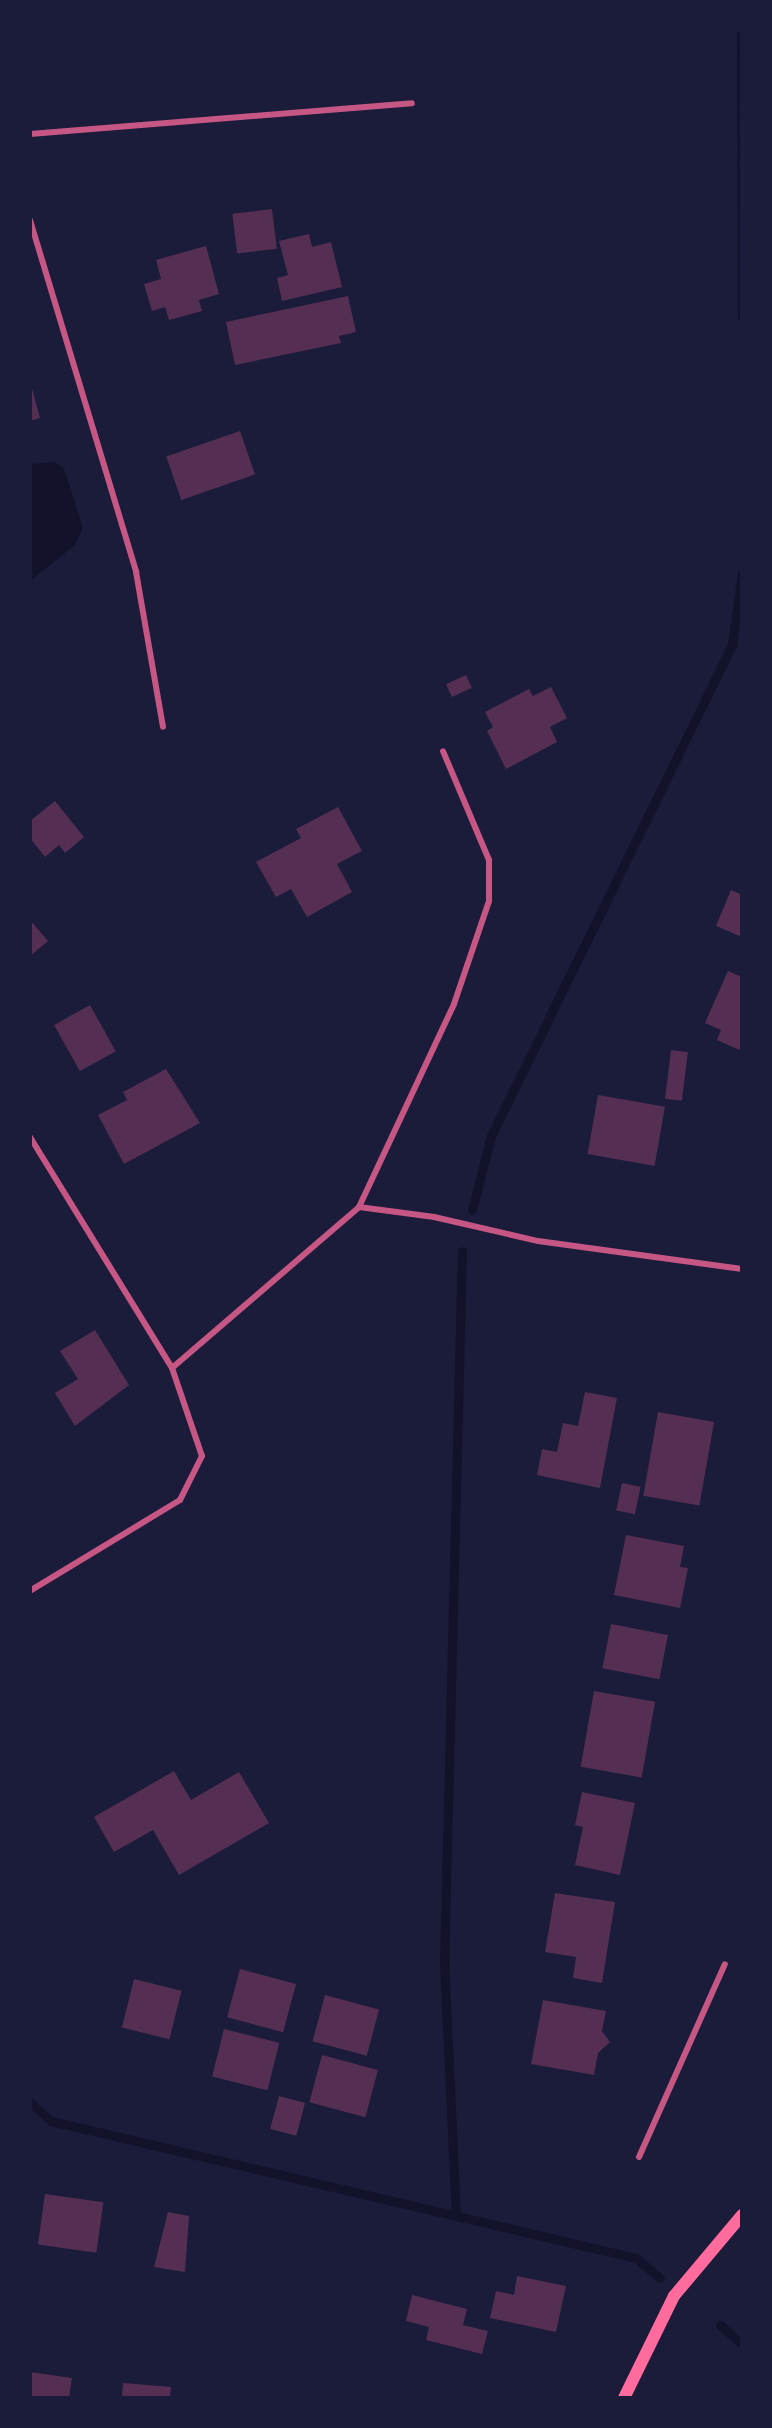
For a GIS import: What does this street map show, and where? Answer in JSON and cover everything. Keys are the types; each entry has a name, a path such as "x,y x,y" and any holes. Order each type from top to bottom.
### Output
{"main road":[{"path":"624,2398 674,2296 742,2216"}],"street":[{"path":"30,134 412,103"},
{"path":"30,220 136,572 163,727"},
{"path":"172,1368 359,1207 454,1004 489,901 489,860 443,751"},
{"path":"30,1137 172,1368 202,1456 180,1500 30,1591"},
{"path":"359,1207 434,1217 538,1241 742,1269"},
{"path":"639,2157 724,1964"}],"shaded area":[{"path":"55,462 64,469 83,528 75,545 30,581 30,464"}],"building":[{"path":"272,209 277,249 237,254 232,214"},
{"path":"309,234 312,247 331,242 342,287 282,301 277,278 288,275 279,241"},
{"path":"206,246 219,294 199,300 202,311 169,320 165,307 152,311 144,284 161,279 156,260"},
{"path":"348,296 356,332 339,336 341,343 235,365 226,322"},
{"path":"30,381 40,418 30,421"},
{"path":"240,431 255,474 181,500 166,456"},
{"path":"466,675 472,688 452,697 446,684"},
{"path":"551,687 567,718 550,727 557,742 506,769 487,731 493,727 485,712 529,689 533,696"},
{"path":"55,801 84,837 65,853 59,845 45,857 30,838 30,821"},
{"path":"338,807 362,851 337,864 352,892 307,917 291,889 276,897 256,862 301,838 296,829"},
{"path":"731,890 742,895 742,937 716,926"},
{"path":"30,920 48,941 30,956"},
{"path":"728,971 742,977 742,1051 717,1040 721,1030 705,1023"},
{"path":"90,1005 116,1051 80,1071 54,1025"},
{"path":"671,1050 688,1052 682,1101 665,1099"},
{"path":"166,1069 200,1123 124,1164 98,1115 127,1100 123,1092"},
{"path":"598,1095 665,1107 655,1166 588,1154"},
{"path":"95,1330 129,1385 75,1426 55,1393 78,1379 60,1351"},
{"path":"585,1392 617,1398 600,1488 537,1475 542,1449 557,1452 563,1423 578,1426"},
{"path":"658,1412 714,1422 699,1506 643,1496"},
{"path":"622,1483 641,1487 635,1514 616,1510"},
{"path":"626,1535 684,1546 680,1567 688,1568 680,1608 614,1595"},
{"path":"611,1624 668,1635 659,1679 602,1668"},
{"path":"594,1691 655,1702 642,1778 581,1767"},
{"path":"174,1771 191,1800 239,1772 269,1823 179,1875 153,1830 114,1852 94,1817"},
{"path":"582,1792 635,1803 620,1875 575,1865 583,1827 575,1825"},
{"path":"555,1893 615,1902 602,1983 573,1978 576,1957 545,1952"},
{"path":"240,1969 296,1984 283,2032 227,2017"},
{"path":"134,1979 182,1991 169,2039 122,2028"},
{"path":"325,1995 379,2009 367,2056 313,2041"},
{"path":"543,2000 606,2011 602,2031 610,2042 598,2053 594,2075 531,2064"},
{"path":"224,2029 279,2043 267,2090 212,2077"},
{"path":"322,2055 378,2070 365,2117 309,2102"},
{"path":"279,2096 305,2103 296,2136 270,2129"},
{"path":"45,2194 103,2202 96,2253 38,2245"},
{"path":"168,2212 189,2216 185,2272 154,2267"},
{"path":"517,2276 566,2286 556,2332 490,2318 496,2291 514,2295"},
{"path":"412,2295 467,2309 463,2325 488,2331 482,2354 426,2340 429,2327 406,2321"},
{"path":"30,2372 72,2378 69,2398 30,2398"},
{"path":"123,2383 171,2387 170,2398 122,2398"}],"waterway":[{"path":"741,30 742,317"},
{"path":"472,1210 491,1136 732,645 742,573"},
{"path":"456,2216 444,1965 462,1251"},
{"path":"30,2102 51,2121 636,2258 660,2278"},
{"path":"720,2325 742,2344"}]}
